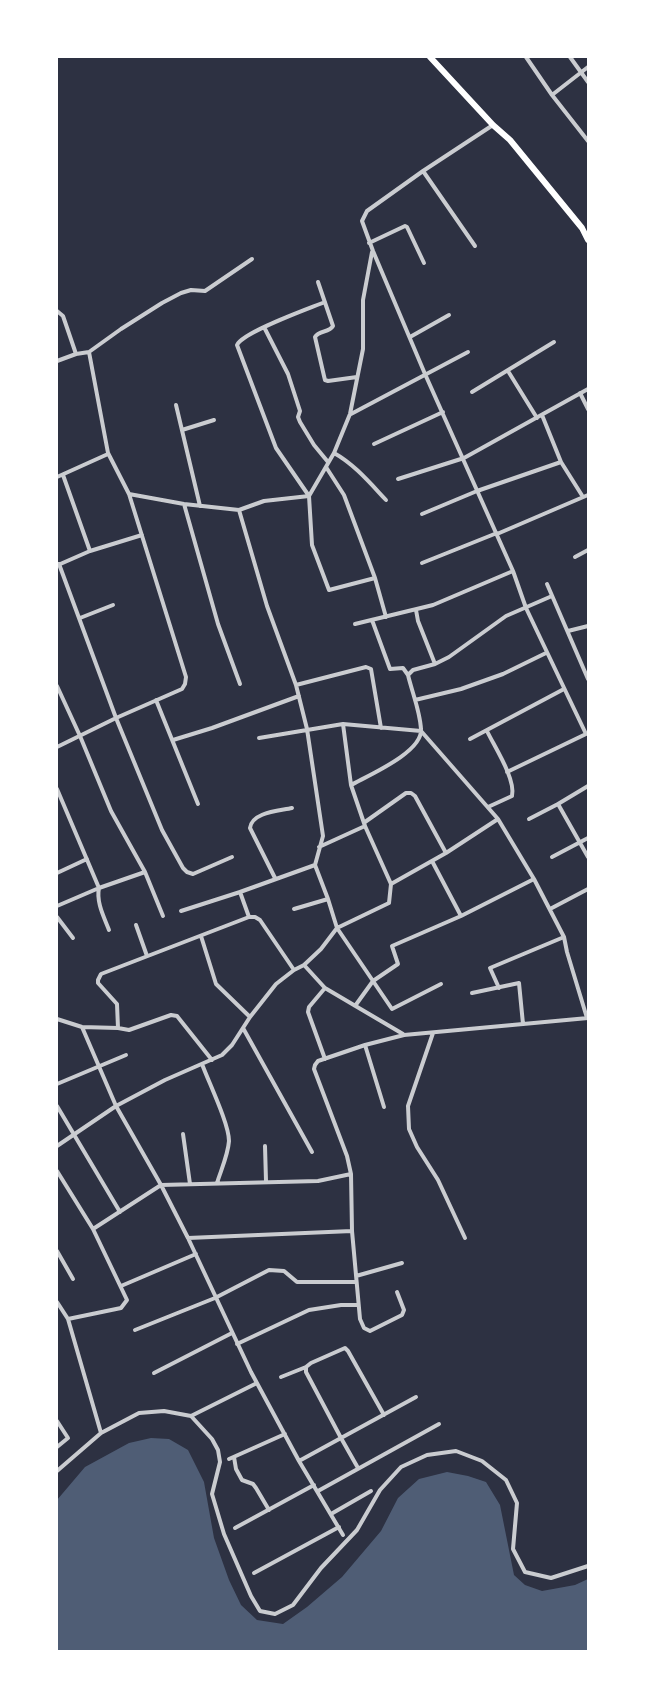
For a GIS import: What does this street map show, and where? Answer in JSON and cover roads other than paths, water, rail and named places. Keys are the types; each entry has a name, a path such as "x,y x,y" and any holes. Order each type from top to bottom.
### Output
{"main road":[{"path":"430,57 510,140 582,228 588,240"}],"street":[{"path":"526,57 588,141"},
{"path":"570,57 588,81"},
{"path":"552,95 588,67"},
{"path":"494,125 367,211 362,221 369,243 425,374 513,571 526,608 586,735 507,772"},
{"path":"423,171 475,246"},
{"path":"369,243 405,226 424,263"},
{"path":"309,496 334,453 350,414 363,349 363,300 373,251"},
{"path":"57,361 89,352 162,303 191,290 205,291 252,259"},
{"path":"318,282 333,326 330,330 319,332 315,338 325,380 357,376"},
{"path":"325,302 264,327 240,340 237,345 276,448 309,496 312,545 329,590 375,578"},
{"path":"57,311 63,316 76,354"},
{"path":"410,337 449,315"},
{"path":"264,327 288,374 300,411 298,417 300,422 344,495 375,578 386,617"},
{"path":"472,392 554,342"},
{"path":"57,747 182,689 186,677 129,494 108,453 89,352"},
{"path":"350,414 468,352"},
{"path":"422,563 586,496 561,462 539,416 508,371"},
{"path":"398,479 464,459 588,389"},
{"path":"580,393 588,409"},
{"path":"176,405 200,506"},
{"path":"374,444 443,412"},
{"path":"182,430 214,420"},
{"path":"57,477 108,453"},
{"path":"334,453 368,480 386,500"},
{"path":"422,514 477,491 561,462"},
{"path":"63,475 90,551"},
{"path":"129,494 184,504 239,510 264,501 309,496"},
{"path":"184,504 218,624 240,684"},
{"path":"239,510 267,606 296,685 307,729 323,836 315,865 337,928 393,1009 441,984"},
{"path":"142,535 90,551 58,565 116,718 162,830 183,868 193,874 232,857"},
{"path":"574,557 588,550"},
{"path":"355,624 416,610 513,571"},
{"path":"547,584 588,679"},
{"path":"408,675 412,670 435,664 449,657 506,616 552,596"},
{"path":"80,618 113,605"},
{"path":"416,610 435,664"},
{"path":"372,620 390,669 403,668 408,675 421,731 498,819 534,879 564,937 588,1018 404,1035 365,1045 318,1061 315,1065 314,1070 347,1156 351,1174 352,1232 358,1305 360,1319 366,1331 402,1315 404,1310 397,1292"},
{"path":"568,631 588,626"},
{"path":"414,700 461,689 503,674 546,653"},
{"path":"296,685 366,667 371,669 381,728"},
{"path":"57,686 111,811 145,872 163,916"},
{"path":"470,739 564,689"},
{"path":"173,740 299,696"},
{"path":"156,700 198,804"},
{"path":"259,738 343,724 421,731"},
{"path":"57,1146 116,1106 165,1080 222,1055 232,1045 276,984 321,950 337,928 389,903 391,884 351,785 343,724"},
{"path":"351,785 398,759 417,744 421,731"},
{"path":"487,731 513,788 512,796 488,807"},
{"path":"529,819 588,786"},
{"path":"57,789 99,888 97,895 99,904 109,930"},
{"path":"319,847 365,824 406,793 411,793 415,796 446,853"},
{"path":"558,804 588,857"},
{"path":"275,878 261,853 250,824 256,817 292,808"},
{"path":"391,884 446,853 498,819"},
{"path":"552,857 588,838"},
{"path":"57,873 87,859"},
{"path":"432,861 461,916"},
{"path":"181,911 315,865"},
{"path":"57,906 145,872"},
{"path":"355,1006 373,981 398,964 392,946 461,916 534,879"},
{"path":"550,909 588,889"},
{"path":"240,892 249,917"},
{"path":"294,909 328,899"},
{"path":"57,917 73,938"},
{"path":"118,1028 117,1004 98,983 101,974 249,917 260,920 294,970"},
{"path":"136,925 147,956"},
{"path":"201,936 216,984 250,1017"},
{"path":"499,988 490,968 564,937"},
{"path":"304,965 325,988 404,1035"},
{"path":"472,993 519,983 523,1024"},
{"path":"325,988 309,1007 308,1012 325,1059"},
{"path":"57,1019 82,1027 133,1029 171,1015 177,1016 212,1060"},
{"path":"82,1027 116,1106 188,1238 257,1383 299,1461 343,1535"},
{"path":"243,1028 312,1152"},
{"path":"433,1033 408,1106 409,1129 417,1147 438,1180 465,1238"},
{"path":"365,1045 384,1107"},
{"path":"57,1084 126,1055"},
{"path":"202,1064 227,1129 229,1141 217,1183"},
{"path":"57,1106 120,1212"},
{"path":"183,1134 190,1184"},
{"path":"266,1146 266,1181"},
{"path":"57,1171 93,1229 127,1300 121,1308 68,1319"},
{"path":"93,1229 161,1185 318,1181 351,1174"},
{"path":"188,1238 352,1232"},
{"path":"57,1251 73,1279"},
{"path":"121,1286 196,1254"},
{"path":"356,1276 402,1263"},
{"path":"135,1330 215,1298 269,1270 284,1271 297,1282 356,1282"},
{"path":"57,1302 68,1319 101,1432"},
{"path":"237,1344 309,1310 358,1305"},
{"path":"154,1373 232,1333"},
{"path":"281,1377 345,1348 384,1415"},
{"path":"306,1367 306,1372 358,1468"},
{"path":"191,1416 257,1383"},
{"path":"299,1461 416,1397"},
{"path":"57,1471 101,1432 139,1413 164,1411 191,1416 212,1438 218,1450 220,1462 212,1494 224,1534 260,1611 275,1614 293,1605 321,1568 357,1530 380,1490 401,1467 428,1455 456,1451 482,1461 506,1479 517,1503 513,1549 525,1572 551,1578 588,1566"},
{"path":"57,1421 68,1438 57,1447"},
{"path":"318,1491 439,1424"},
{"path":"269,1510 253,1484 242,1480 231,1458 285,1434"},
{"path":"235,1528 314,1485"},
{"path":"331,1514 371,1491"},
{"path":"254,1573 339,1527"}],"water":[{"path":"151,1438 169,1439 188,1450 204,1482 214,1538 229,1580 241,1605 257,1620 283,1624 307,1607 342,1577 381,1531 398,1498 419,1479 447,1472 486,1482 500,1505 514,1575 525,1585 542,1591 575,1585 588,1579 588,1651 57,1651 57,1500 85,1467 129,1443"}]}
